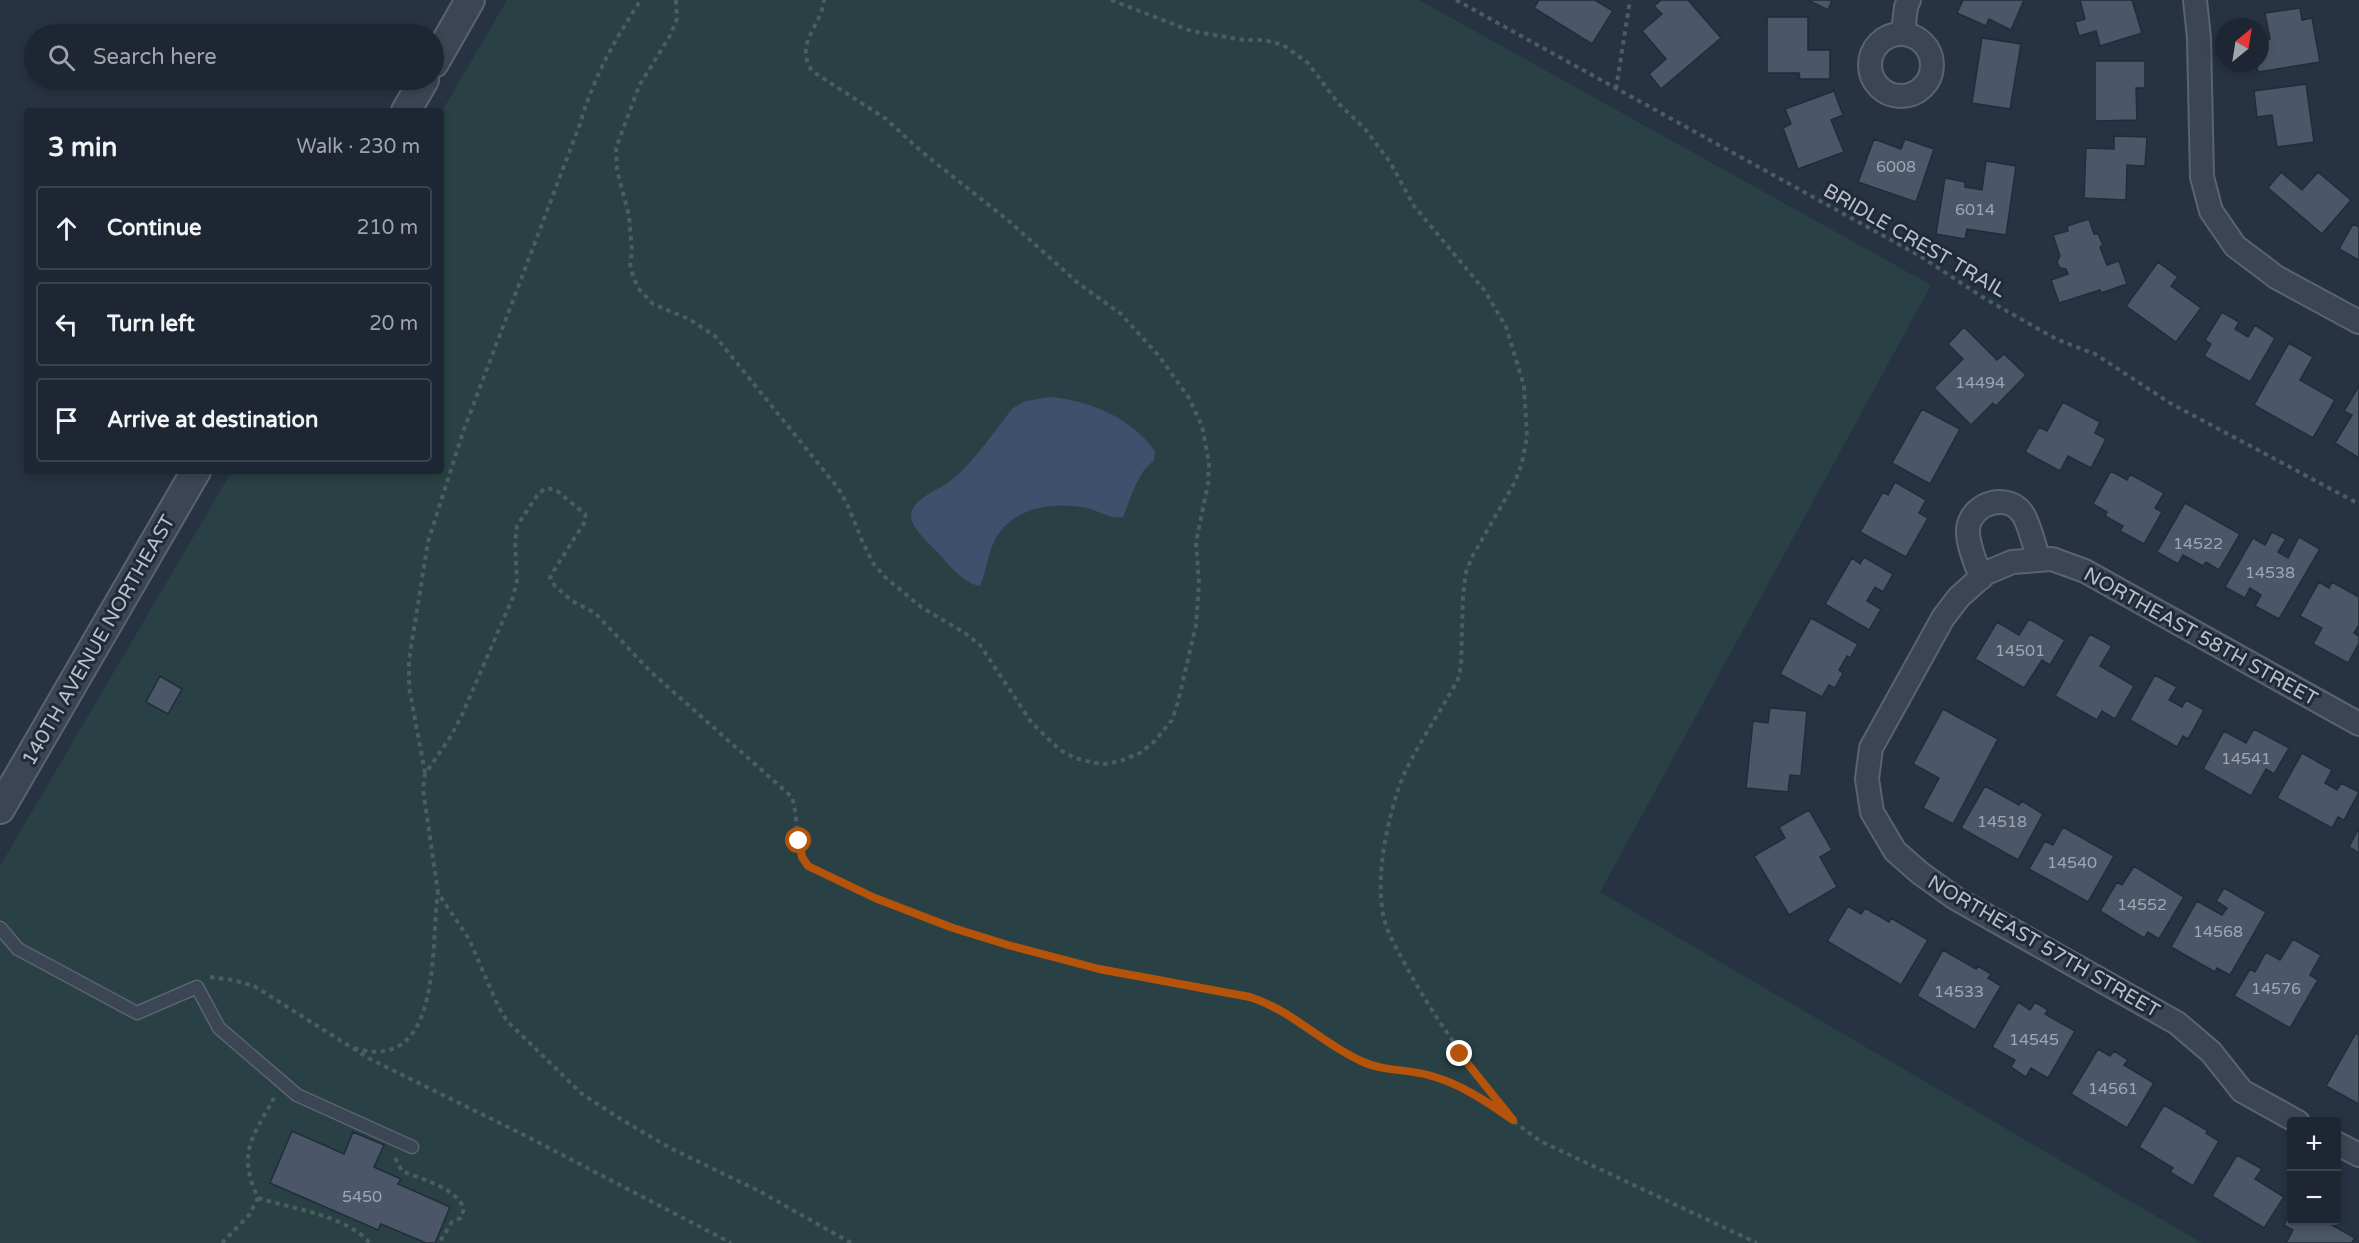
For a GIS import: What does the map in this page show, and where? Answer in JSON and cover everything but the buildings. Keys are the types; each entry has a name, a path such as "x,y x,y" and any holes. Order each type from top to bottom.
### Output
{"street":[{"path":"444,46 470,0"},
{"path":"1903,33 1909,0"},
{"path":"2195,0 2199,38 2202,177 2211,211 2235,246 2276,277 2359,322"},
{"path":"408,108 418,90"},
{"name":"140TH AVENUE NORTHEAST","path":"0,809 194,474"},
{"path":"1981,578 1968,528 1978,510 1986,504 2003,502 2024,516 2039,560"},
{"name":"NORTHEAST 58TH STREET","path":"2012,562 2052,559 2085,571 2359,724"},
{"name":"NORTHEAST 57TH STREET","path":"2012,562 1981,578 1959,597 1943,618 1871,748 1867,779 1872,812 1895,851 1920,873 1955,898 2177,1023 2211,1052 2242,1091 2289,1117"},
{"path":"2341,1145 2359,1155"}],"lane":[{"path":"0,928 18,949 137,1013 197,987 219,1028 297,1095 412,1147"}],"path":[{"path":"346,1045 368,1051 380,1051 401,1045 414,1031 425,1006 432,977 438,893 423,789 425,774 409,687 409,660 428,542 463,432 580,124 587,97 622,28 641,0"},
{"path":"676,0 676,19 671,34 639,86 616,147 617,170 629,216 632,251 630,264 638,288 652,304 700,325 724,346 837,488 848,506 873,563 901,592 980,645 1028,718 1042,734 1067,754 1082,760 1104,764 1134,756 1155,741 1172,720 1192,646 1199,584 1196,542 1208,484 1209,463 1202,426 1176,376 1121,314 1066,273 1010,222 922,152 886,119 812,71 806,62 804,52 824,0"},
{"path":"1111,0 1191,31 1244,40 1264,40 1282,45 1308,63 1338,103 1365,129 1390,162 1414,206 1485,291 1506,327 1524,386 1527,436 1522,462 1515,482 1472,556 1466,572 1460,673 1400,785 1384,855 1381,883 1382,909 1389,934 1422,997 1460,1054 1513,1120"},
{"name":"BRIDLE CREST TRAIL","path":"1456,0 1920,256 1984,298 2056,339 2094,354 2170,403 2359,504"},
{"path":"1616,89 1630,0"},
{"path":"425,774 454,729 505,621 517,580 515,542 517,526 538,494 546,488 556,490 585,514 586,520 550,578 555,586 572,601 595,613 651,672 792,797 796,809 802,857 808,866 875,898 953,928 1008,945 1099,969 1202,987 1267,1003 1291,1015 1362,1062 1390,1070 1431,1075 1485,1100 1540,1141 1757,1243"},
{"path":"438,893 469,939 498,1006 507,1021 582,1094 670,1148 761,1192 851,1243"},
{"path":"197,987 206,977 220,977 254,986 370,1059 528,1137 731,1243"},
{"path":"284,1082 252,1137 246,1165 249,1179 258,1198 342,1222 370,1243"},
{"path":"395,1140 393,1154 402,1171 452,1193 458,1197 464,1208 460,1218 452,1222 439,1243"},
{"path":"222,1243 249,1215 258,1198"}],"green space":[{"path":"507,0 1419,0 1931,285 1600,892 2202,1243 0,1243 0,866 230,474 444,474 444,108"}],"water":[{"path":"1051,397 1081,402 1122,420 1145,439 1155,451 1154,460 1144,470 1135,486 1123,517 1110,516 1087,508 1060,505 1034,509 1021,514 1001,530 994,542 980,586 975,585 949,565 923,538 912,521 912,510 920,500 950,481 967,466 1013,408 1026,401"}],"route":[{"path":"799,841 802,857 808,866 875,898 953,928 1054,958 1154,980 1250,997 1291,1015 1362,1062 1390,1070 1431,1075 1485,1100 1513,1120 1460,1054"}]}
